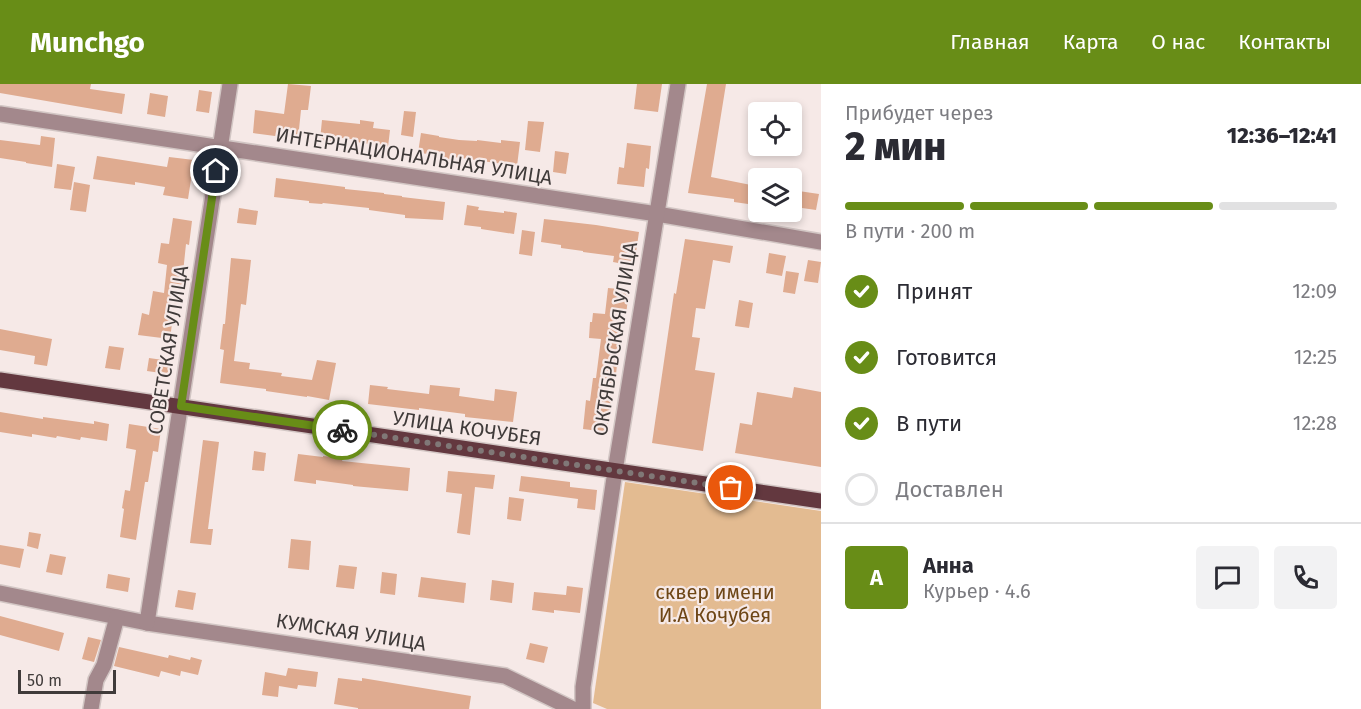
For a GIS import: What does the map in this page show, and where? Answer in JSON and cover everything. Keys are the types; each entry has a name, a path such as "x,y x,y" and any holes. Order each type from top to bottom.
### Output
{"main road":[{"name":"УЛИЦА КОЧУБЕЯ","path":"0,380 821,501"}],"street":[{"name":"СОВЕТСКАЯ УЛИЦА","path":"147,622 230,84"},
{"name":"ОКТЯБРЬСКАЯ УЛИЦА","path":"583,709 583,687 615,471 678,84"},
{"name":"ИНТЕРНАЦИОНАЛЬНАЯ УЛИЦА","path":"0,114 657,214 821,242"},
{"name":"КУМСКАЯ УЛИЦА","path":"0,593 147,622 505,676 563,707"},
{"path":"91,709 96,680 104,665 117,616"}],"green space":[{"name":"сквер имени И.А Кочубея","path":"625,482 821,511 821,709 607,709 593,703"}],"building":[{"path":"0,84 91,84 90,89 125,94 122,114 0,93"},
{"path":"288,84 311,86 308,110 301,110 298,139 253,133 255,110 284,114"},
{"path":"637,84 662,84 658,112 634,109"},
{"path":"707,84 726,84 711,177 748,184 748,204 734,202 734,199 688,193"},
{"path":"199,90 212,92 209,113 196,111"},
{"path":"150,93 168,96 165,117 147,114"},
{"path":"404,111 416,112 413,137 401,135"},
{"path":"322,120 360,124 360,120 374,122 373,128 390,130 388,147 334,137 333,142 320,140"},
{"path":"528,121 544,122 540,152 525,150"},
{"path":"421,133 459,140 520,142 517,166 454,157 454,160 441,158 441,155 418,153"},
{"path":"41,136 55,138 52,167 0,158 0,140 40,145"},
{"path":"627,143 651,146 649,169 646,168 644,187 617,184 619,167 624,168"},
{"path":"555,151 569,153 566,174 553,172"},
{"path":"97,156 167,167 169,157 194,160 188,199 163,195 165,187 93,179"},
{"path":"57,164 75,167 71,190 54,188"},
{"path":"276,178 445,202 443,220 405,218 405,215 369,210 369,208 309,203 309,201 274,197"},
{"path":"74,182 90,185 86,212 70,210"},
{"path":"802,191 819,194 816,210 802,208"},
{"path":"467,205 479,207 478,210 517,213 514,234 464,225"},
{"path":"239,208 258,211 256,225 237,223"},
{"path":"173,218 192,221 189,245 186,244 181,292 178,292 176,308 174,308 170,339 138,335 142,313 149,315 153,291 164,293 167,265 158,263 161,243 169,244"},
{"path":"544,219 639,232 634,266 613,262 614,256 561,248 561,245 541,242"},
{"path":"522,230 535,232 532,256 519,254"},
{"path":"685,239 733,246 730,263 713,260 705,309 696,308 692,337 700,338 695,370 715,373 703,451 652,443 674,293 676,294"},
{"path":"769,253 786,256 782,276 766,273"},
{"path":"231,258 251,260 246,305 241,304 234,361 250,363 249,369 312,380 317,360 336,363 329,400 220,383 224,350 220,349 223,324 225,324"},
{"path":"808,260 821,262 818,283 804,281"},
{"path":"786,271 799,273 795,294 783,292"},
{"path":"608,288 629,290 626,315 623,315 607,432 583,429 586,400 590,401 593,378 596,378 601,339 589,338 590,322 592,322 593,313 605,314"},
{"path":"739,300 753,303 749,328 735,326"},
{"path":"0,329 52,339 47,366 34,364 35,356 0,350"},
{"path":"109,346 124,348 120,370 105,368"},
{"path":"149,358 170,361 168,374 147,371"},
{"path":"370,385 429,394 430,385 460,388 459,396 494,401 495,389 517,392 513,422 465,417 465,414 419,408 419,410 368,404"},
{"path":"794,387 821,392 821,467 735,453 740,423 752,425 757,392 792,398"},
{"path":"0,412 43,419 43,417 109,424 107,441 32,434 32,437 0,432"},
{"path":"129,424 161,429 158,452 153,451 148,482 145,482 136,540 120,537 125,490 130,491 136,450 126,448"},
{"path":"203,440 219,442 208,529 213,529 211,545 190,543"},
{"path":"254,451 266,453 264,471 252,470"},
{"path":"298,454 410,468 408,491 316,480 316,484 294,481"},
{"path":"448,471 495,475 493,489 475,487 470,535 457,533 462,494 446,492"},
{"path":"521,476 570,482 570,487 597,490 595,510 577,508 578,499 519,491"},
{"path":"509,497 524,499 521,521 507,519"},
{"path":"29,532 41,534 38,549 27,546"},
{"path":"291,539 311,541 309,570 288,568"},
{"path":"0,545 24,549 20,568 0,564"},
{"path":"50,554 66,557 62,575 46,572"},
{"path":"339,565 357,567 354,589 336,587"},
{"path":"382,572 397,574 395,595 380,593"},
{"path":"108,574 130,578 128,592 106,588"},
{"path":"421,577 466,583 464,603 418,597"},
{"path":"492,580 514,583 512,603 490,600"},
{"path":"567,586 583,588 580,613 532,610 534,592 566,595"},
{"path":"178,590 196,593 193,610 175,607"},
{"path":"0,616 64,633 59,651 0,635"},
{"path":"88,637 101,640 94,662 82,659"},
{"path":"530,643 548,647 544,663 526,659"},
{"path":"119,647 168,658 169,655 202,660 198,675 181,671 180,676 161,671 159,677 114,666"},
{"path":"288,668 318,672 316,687 298,685 297,689 279,686 278,697 262,695 265,672 286,676"},
{"path":"338,678 362,681 362,678 471,696 469,709 358,709 334,704"}],"way so far":[{"path":"342,430 731,488"}],"route":[{"path":"216,171 181,406 342,430"}]}
